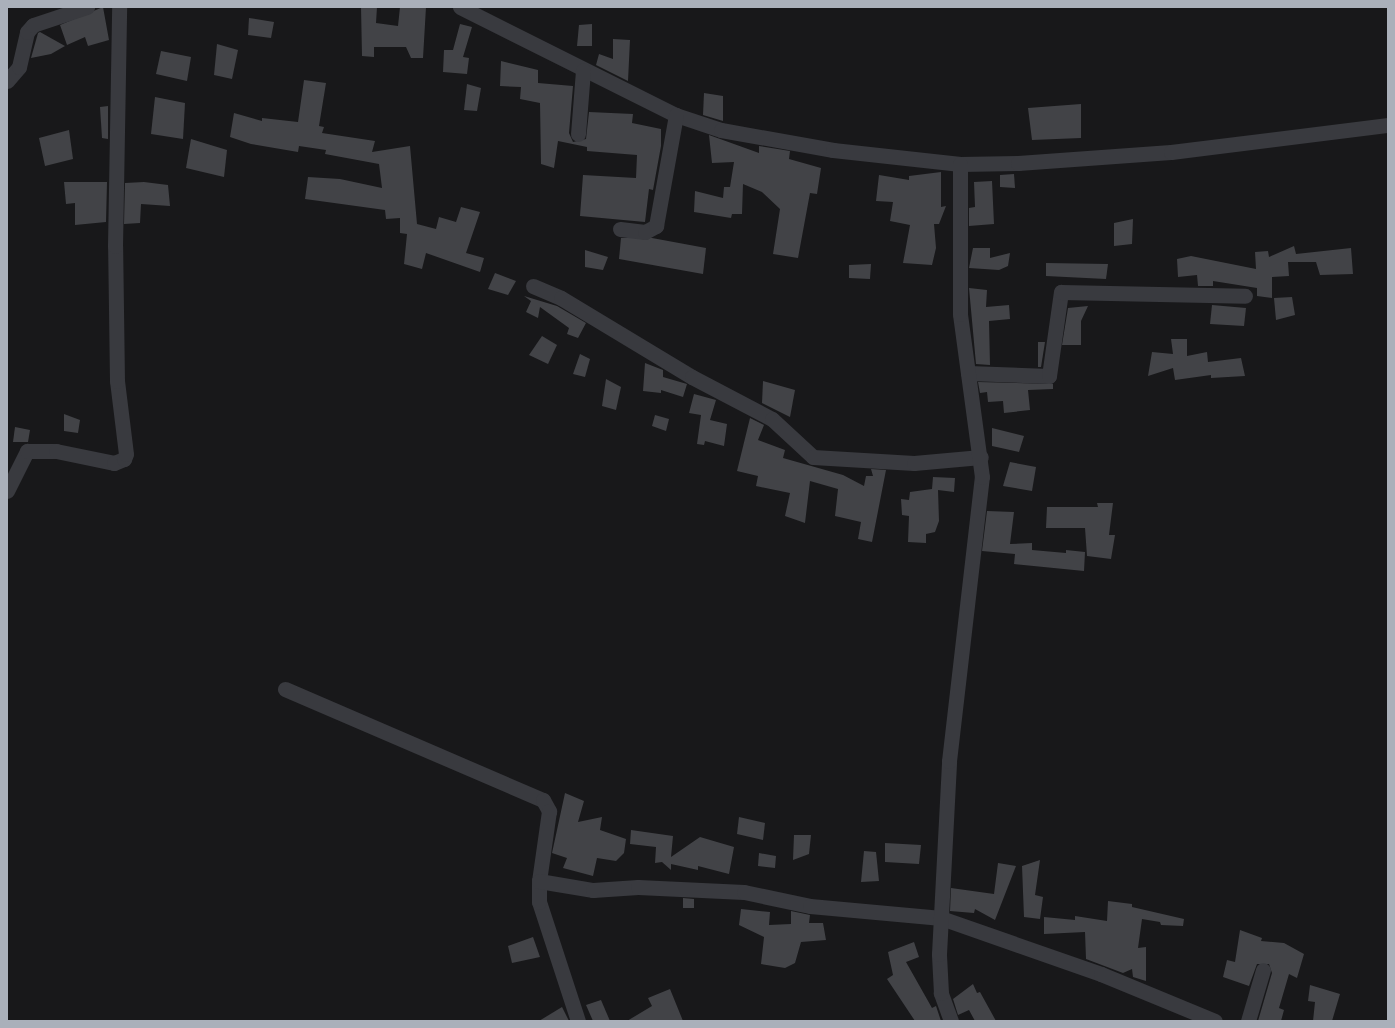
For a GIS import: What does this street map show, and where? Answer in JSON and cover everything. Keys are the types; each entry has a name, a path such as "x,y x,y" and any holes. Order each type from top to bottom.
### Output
{"street":[{"path":"7,81 19,67 27,32 33,25 87,7"},
{"path":"7,491 27,451 56,450 114,463 124,459 126,454 118,381 115,246 119,7"},
{"path":"460,7 583,70 676,115 721,130 802,145 960,164 1172,152 1388,125"},
{"path":"578,134 583,70"},
{"path":"620,229 645,232 656,226 676,115"},
{"path":"951,1021 941,993 940,918 950,738 981,509 981,457 959,304 960,164"},
{"path":"533,286 561,298 685,373 772,419 814,457 914,462 981,457"},
{"path":"968,373 1049,376 1061,292 1245,296"},
{"path":"285,689 543,800 549,811 539,881 539,902 578,1021"},
{"path":"539,881 593,890 638,887 739,891 810,906 940,918 1101,974 1215,1021"},
{"path":"1248,1021 1263,970"}],"building":[{"path":"103,7 109,40 88,46 85,37 67,45 60,25"},
{"path":"361,7 377,7 376,23 398,26 400,7 426,7 423,58 411,58 406,47 374,47 374,57 362,56"},
{"path":"249,18 274,22 271,38 248,35"},
{"path":"460,24 472,27 463,57 469,58 467,74 443,72 444,50 453,50"},
{"path":"592,24 592,46 577,46 579,25"},
{"path":"40,32 65,46 51,54 31,58 38,33"},
{"path":"613,39 630,40 628,81 596,65 599,54 613,59"},
{"path":"217,44 238,50 232,79 214,75"},
{"path":"161,51 191,57 187,81 156,74"},
{"path":"501,61 538,70 538,83 573,86 569,133 573,142 586,139 589,112 633,114 632,123 661,129 661,146 653,190 649,189 645,222 580,216 583,175 636,178 637,155 587,151 587,147 558,141 554,168 541,164 540,103 520,99 521,87 500,86"},
{"path":"304,80 326,83 319,126 324,127 322,133 375,141 372,152 410,146 417,224 436,229 439,217 456,222 461,207 480,212 466,253 484,258 480,272 426,253 422,269 404,264 407,234 400,233 400,218 386,219 385,210 305,199 308,177 340,179 382,188 379,164 325,154 326,150 299,146 298,152 251,144 230,137 234,113 262,121 262,118 298,122"},
{"path":"467,84 481,88 477,111 464,110"},
{"path":"704,93 723,96 723,121 703,115"},
{"path":"155,97 185,103 183,139 151,134"},
{"path":"1081,104 1081,138 1032,140 1028,108"},
{"path":"108,106 108,139 102,138 100,107"},
{"path":"69,130 73,159 45,166 39,138"},
{"path":"709,135 759,153 759,146 790,151 789,159 821,168 817,194 810,193 798,258 773,254 780,209 762,192 743,184 742,214 732,214 731,218 694,212 695,191 723,198 724,187 730,187 734,162 712,163"},
{"path":"191,139 227,150 224,177 186,168"},
{"path":"941,172 941,207 946,206 939,224 934,224 936,248 932,265 903,263 910,225 890,221 893,202 876,201 879,175 909,180 909,176"},
{"path":"1014,174 1015,188 1000,187 1000,175"},
{"path":"992,181 994,224 969,226 969,208 975,207 974,182"},
{"path":"64,182 107,182 106,222 75,225 75,203 66,204"},
{"path":"144,182 168,185 170,206 141,204 140,223 124,224 125,183"},
{"path":"1133,219 1132,244 1114,246 1114,223"},
{"path":"621,238 652,238 706,248 703,274 619,259"},
{"path":"1294,246 1296,254 1351,248 1353,274 1320,275 1316,262 1288,262 1289,276 1272,277 1272,298 1257,296 1257,288 1213,281 1213,286 1198,286 1197,275 1178,277 1177,259 1191,256 1256,269 1255,252 1268,251 1269,257"},
{"path":"973,248 990,248 990,258 1010,253 1008,266 999,270 969,268"},
{"path":"585,250 608,257 603,270 585,267"},
{"path":"1046,263 1108,264 1106,279 1046,276"},
{"path":"871,264 870,279 849,278 849,265"},
{"path":"495,273 516,281 508,295 488,289"},
{"path":"969,288 987,290 986,307 1009,305 1010,319 989,321 990,365 976,364"},
{"path":"524,296 557,306 586,323 578,338 567,334 569,328 540,307 538,318 526,312 531,301"},
{"path":"1292,297 1295,315 1276,320 1274,298"},
{"path":"1212,305 1246,308 1244,326 1210,324"},
{"path":"1088,306 1081,321 1081,345 1062,345 1068,308"},
{"path":"542,336 557,345 548,364 529,355"},
{"path":"1171,339 1187,339 1187,356 1207,352 1208,362 1241,358 1245,376 1211,378 1211,375 1175,380 1173,368 1148,376 1152,352 1173,354"},
{"path":"1038,342 1045,342 1041,367 1038,367"},
{"path":"580,354 590,359 585,377 573,374"},
{"path":"645,363 663,370 663,377 687,384 683,397 661,390 661,393 643,391"},
{"path":"606,379 621,387 616,410 602,406"},
{"path":"763,381 795,390 790,417 762,403"},
{"path":"978,382 1053,384 1053,389 1028,390 1030,410 1004,413 1003,401 988,402 987,392 980,393"},
{"path":"694,394 716,400 710,420 727,424 724,446 705,441 704,445 697,444 701,415 689,413"},
{"path":"64,414 80,420 78,433 64,431"},
{"path":"655,415 669,419 666,431 652,426"},
{"path":"750,418 764,425 758,440 785,450 783,458 843,475 864,486 866,476 873,476 871,469 886,470 872,542 858,539 861,522 835,516 838,489 810,481 805,523 785,516 790,493 756,486 758,476 737,471"},
{"path":"15,427 30,430 28,442 13,442"},
{"path":"992,428 1024,436 1019,452 992,446"},
{"path":"1010,462 1036,467 1032,491 1003,486"},
{"path":"933,477 955,478 954,492 938,490 939,521 935,532 926,534 926,543 908,542 909,516 902,515 901,499 909,500 910,492 932,489"},
{"path":"1097,503 1113,503 1109,535 1115,535 1111,559 1087,556 1085,528 1046,528 1047,507 1098,507"},
{"path":"987,511 1014,512 1010,544 1032,543 1032,550 1066,553 1066,550 1085,552 1084,571 1014,564 1015,554 982,551"},
{"path":"565,793 584,801 578,822 602,817 600,830 626,839 624,853 616,861 597,858 593,876 563,868 567,858 552,853"},
{"path":"739,817 765,823 763,840 737,834"},
{"path":"631,830 673,836 671,857 700,837 734,847 729,874 698,866 698,870 671,864 671,870 662,862 655,863 656,847 630,844"},
{"path":"794,835 811,835 809,854 793,860"},
{"path":"885,843 921,845 919,864 885,862"},
{"path":"864,851 876,852 879,881 861,882"},
{"path":"759,853 776,856 775,868 758,866"},
{"path":"1040,860 1035,895 1043,897 1040,919 1024,917 1022,866"},
{"path":"998,863 1016,866 995,920 975,909 974,913 950,911 951,888 994,894"},
{"path":"683,898 694,899 694,908 683,908"},
{"path":"1108,901 1132,904 1132,907 1184,919 1183,926 1161,925 1160,922 1142,919 1138,948 1146,947 1146,981 1133,977 1132,969 1123,973 1086,959 1085,932 1044,934 1044,917 1075,920 1075,916 1107,921"},
{"path":"741,909 770,912 769,925 791,924 791,911 810,915 809,923 823,923 826,940 801,942 795,963 785,968 761,964 764,937 739,925"},
{"path":"1240,930 1262,938 1261,941 1284,943 1304,954 1297,978 1289,974 1279,1008 1284,1010 1281,1021 1258,1021 1272,973 1269,964 1257,964 1249,986 1223,977 1227,960 1235,962"},
{"path":"533,937 540,957 512,963 508,946"},
{"path":"914,942 919,957 906,962 932,1008 936,1006 941,1021 915,1021 887,979 893,975 888,952"},
{"path":"973,984 977,993 980,992 996,1021 975,1021 969,1010 958,1015 953,999"},
{"path":"1310,985 1340,994 1332,1021 1313,1021 1315,1002 1308,1001"},
{"path":"670,989 683,1021 627,1021 652,1006 648,998"},
{"path":"601,1000 610,1021 593,1021 586,1005"},
{"path":"562,1007 569,1021 539,1021"}]}
